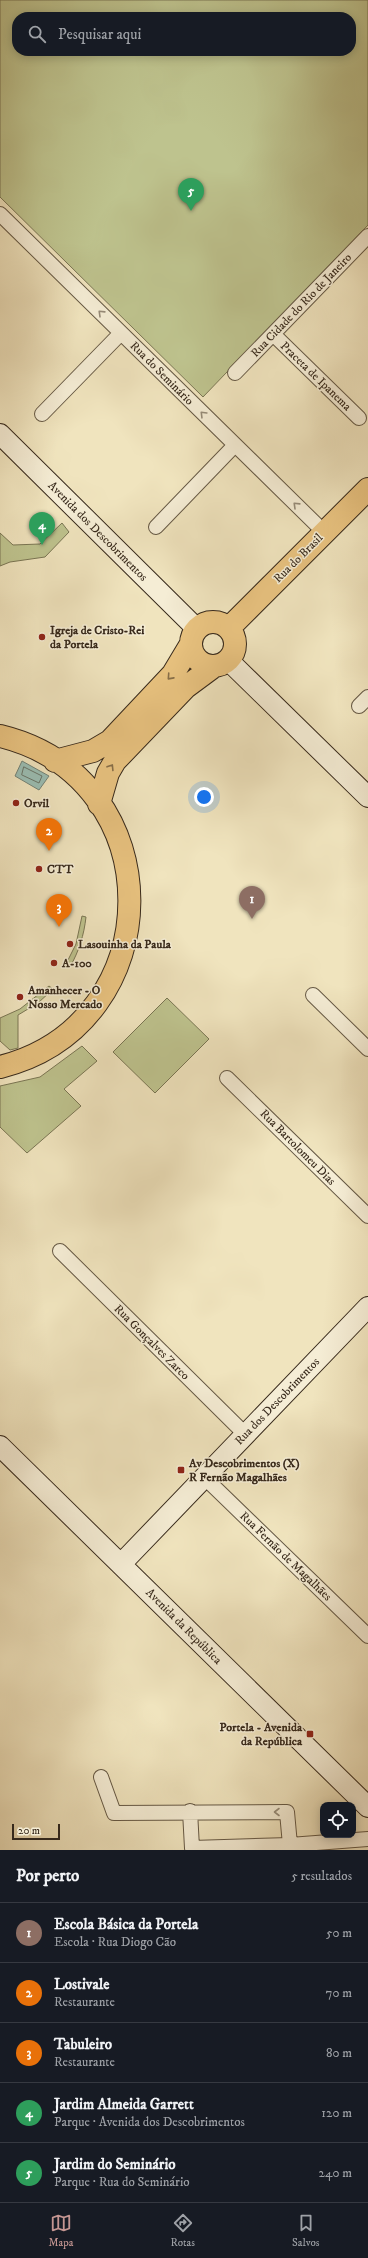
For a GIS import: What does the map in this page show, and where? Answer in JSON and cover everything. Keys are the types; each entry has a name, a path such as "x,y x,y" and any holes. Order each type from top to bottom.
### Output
{"main road":[{"name":"Rua do Brasil","path":"229,628 368,489"},
{"path":"55,760 92,751 110,741 173,674 194,637 205,623 215,622 229,628 236,641 234,652 221,664 186,687 115,761 108,773 99,804"},
{"path":"194,637 195,658 200,662 221,664"},
{"path":"0,736 29,746 55,760 80,780 99,804 115,831 122,850 130,890 128,931 116,971 95,1006 66,1035 32,1057 0,1067"}],"street":[{"name":"Rua do Seminário","path":"1,217 324,532"},
{"name":"Rua Cidade do Rio de Janeiro","path":"235,374 368,236"},
{"path":"42,414 121,333"},
{"name":"Praceta de Ipanema","path":"273,334 359,418"},
{"name":"Avenida dos Descobrimentos","path":"0,434 194,637"},
{"path":"156,527 235,446"},
{"path":"221,664 368,797"},
{"path":"313,995 368,1048"},
{"name":"Rua Bartolomeu Dias","path":"227,1078 368,1216"},
{"name":"Rua Gonçalves Zarco","path":"60,1251 245,1434"},
{"name":"Rua dos Descobrimentos","path":"121,1564 368,1307"},
{"name":"Avenida da República","path":"3,1454 121,1564 368,1807"},
{"name":"Rua Fernão de Magalhães","path":"204,1477 368,1636"},
{"path":"101,1777 114,1813 190,1811 287,1812 290,1845"},
{"path":"190,1811 192,1848 290,1845 368,1840"}],"green space":[{"path":"0,0 368,0 368,225 203,397 0,197"},
{"path":"62,523 69,532 45,557 10,562 0,566 0,533 13,545 40,544"},
{"path":"82,916 86,917 84,930 76,955 70,967 66,964 76,944"},
{"path":"49,986 53,989 51,991 38,1003 18,1015 18,1048 10,1050 0,1041 0,1018 20,1009"},
{"path":"167,998 209,1039 155,1093 113,1052"},
{"path":"82,1046 97,1061 64,1089 81,1106 27,1153 0,1127 0,1086 40,1077"}],"water":[{"path":"22,761 49,776 39,790 15,776"}],"place":[{"name":"Jardim do Seminário","path":"191,211"},
{"name":"Jardim Almeida Garrett","path":"42,545"},
{"name":"Igreja de Cristo-Rei da Portela","path":"42,637"},
{"name":"Orvil","path":"16,803"},
{"name":"Lostivale","path":"49,851"},
{"name":"CTT","path":"39,869"},
{"name":"Escola Básica da Portela","path":"252,919"},
{"name":"Tabuleiro","path":"59,927"},
{"name":"Lasouinha da Paula","path":"70,944"},
{"name":"A-100","path":"54,963"},
{"name":"Amanhecer - O Nosso Mercado","path":"20,997"},
{"name":"Av Descobrimentos (X) R Fernão Magalhães","path":"181,1470"},
{"name":"Portela - Avenida da República","path":"310,1734"}]}
